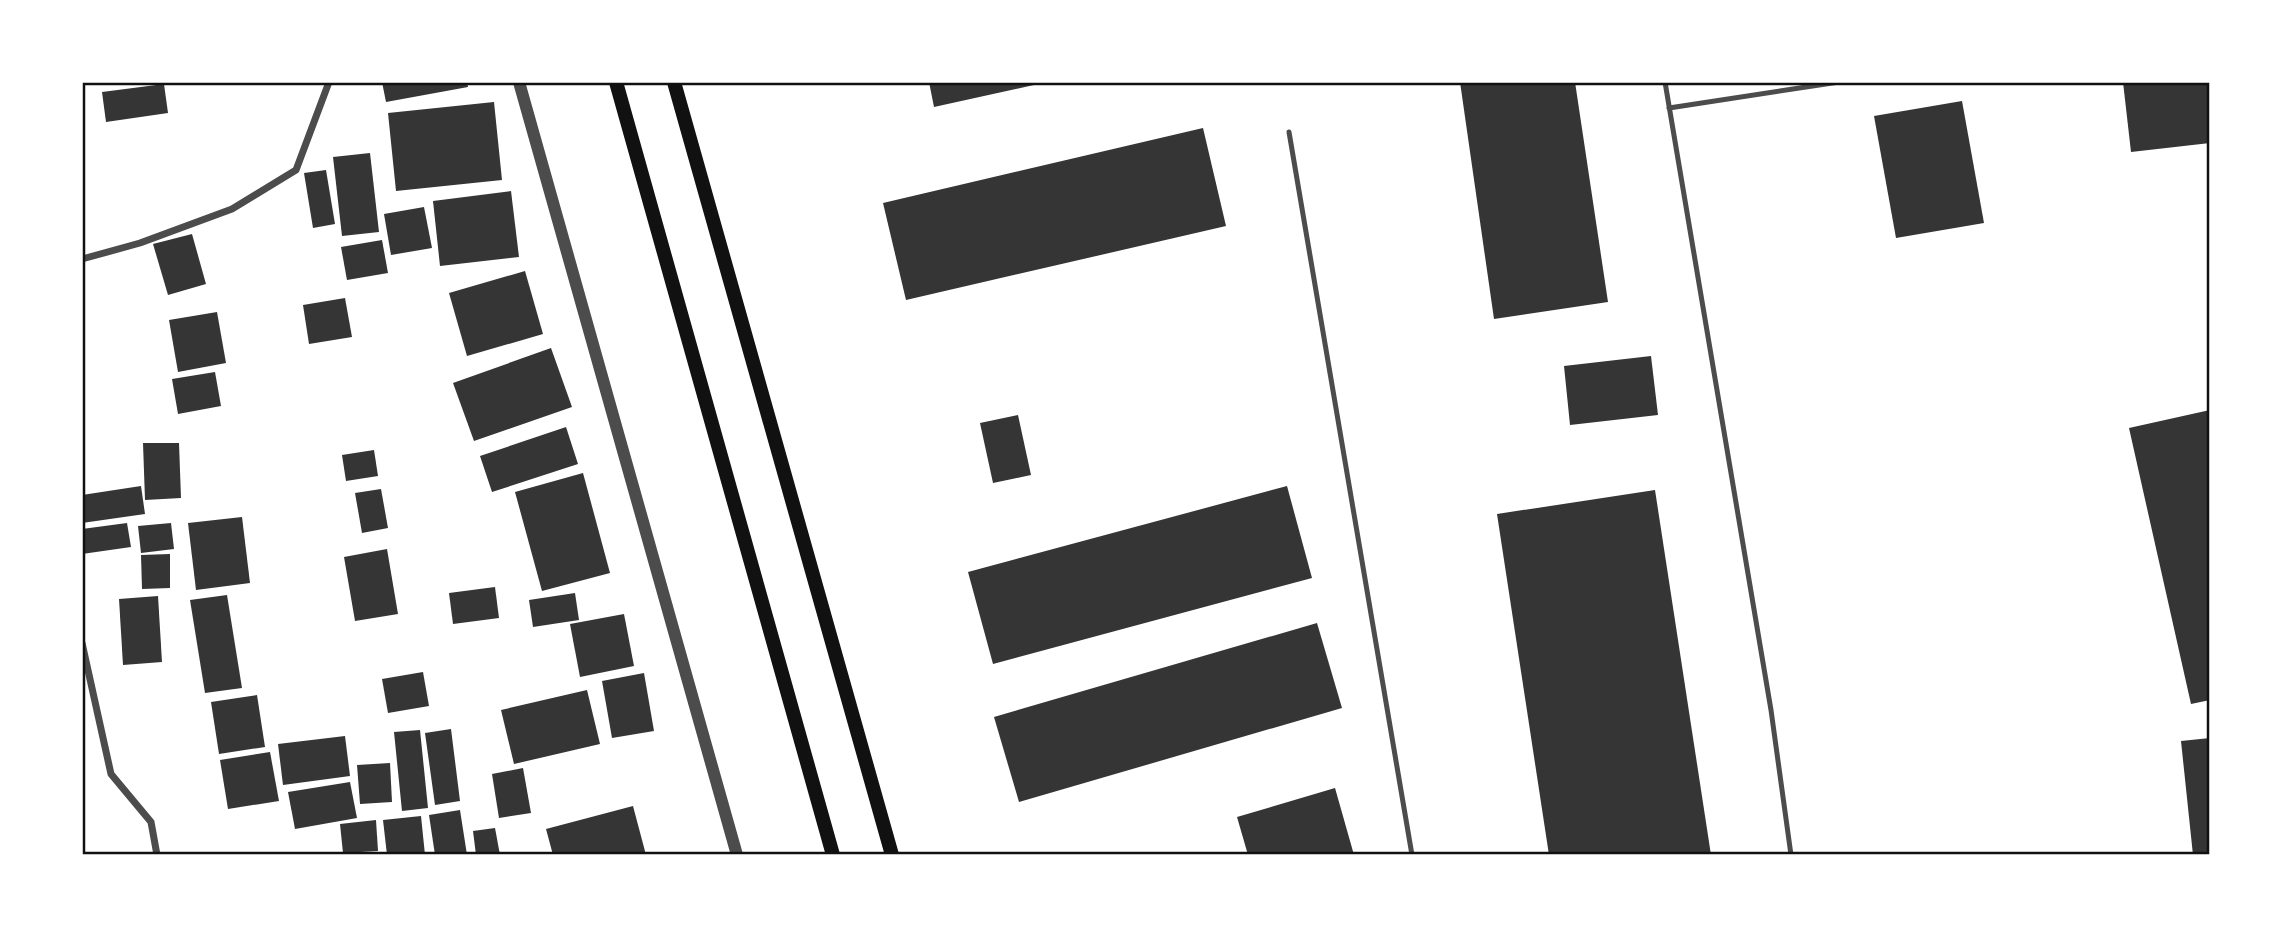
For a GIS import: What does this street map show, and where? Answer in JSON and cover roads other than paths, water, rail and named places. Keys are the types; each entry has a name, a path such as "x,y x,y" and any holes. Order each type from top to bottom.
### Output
{"main road":[{"path":"616,82 833,855"},
{"path":"674,82 892,855"}],"street":[{"path":"82,259 140,243 232,209 296,170 329,82"},
{"path":"519,82 737,855"},
{"path":"82,643 111,775 151,822 157,855"}],"lane":[{"path":"1665,82 1771,710 1791,855"},
{"path":"1670,108 1839,82"},
{"path":"1289,132 1412,855"}]}
